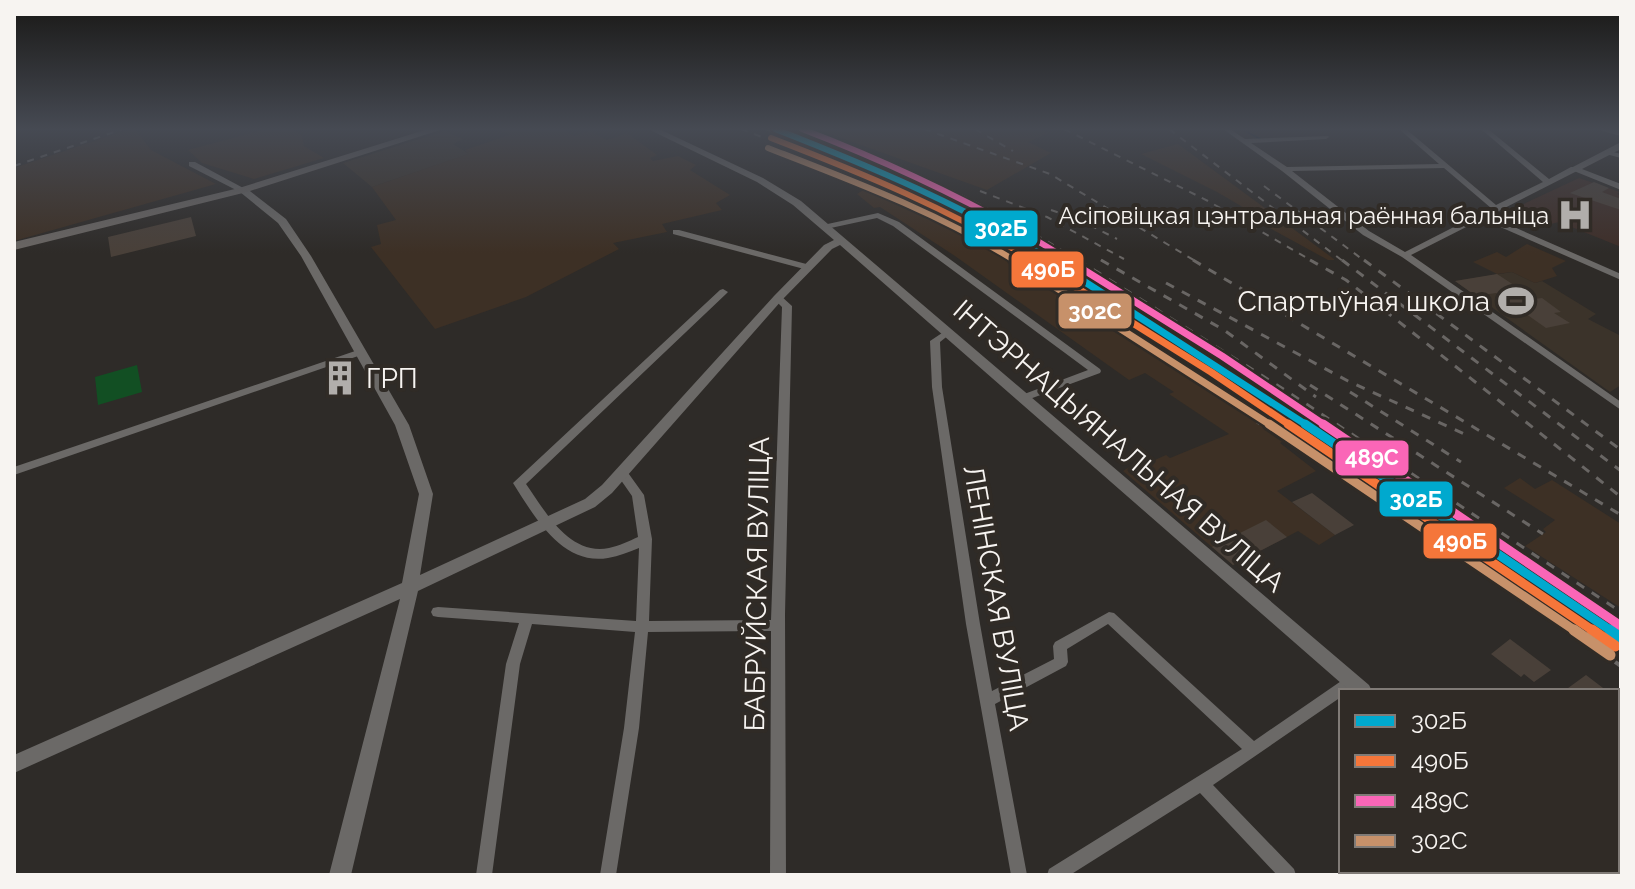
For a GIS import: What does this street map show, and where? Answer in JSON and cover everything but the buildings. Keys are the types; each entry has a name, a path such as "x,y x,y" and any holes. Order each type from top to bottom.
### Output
{"main road":[{"path":"14,246 243,190 305,170"}],"street":[{"path":"205,170 243,190 282,221 402,425 426,494 410,587 340,875"},
{"name":"ІНТЭРНАЦЫЯНАЛЬНАЯ ВУЛІЦА","path":"738,170 774,188 826,227 945,334 1358,686"},
{"path":"1287,170 1366,233 1405,255 1621,407"},
{"path":"1449,170 1496,209"},
{"path":"1534,170 1547,181"},
{"path":"1405,255 1571,170"},
{"path":"1578,170 1621,187"},
{"path":"826,227 878,215 896,224 1096,371 1023,398"},
{"path":"1483,216 1621,277"},
{"path":"676,232 807,267"},
{"path":"14,764 410,587 548,524 599,497 807,267 828,247 840,241"},
{"path":"646,539 608,554 588,554 575,549 548,524 519,483 723,292"},
{"name":"БАБРУЙСКАЯ ВУЛІЦА","path":"778,298 787,306 778,625 778,875"},
{"name":"ЛЕНІНСКАЯ ВУЛІЦА","path":"945,334 935,341 937,387 973,624 1019,875"},
{"path":"14,471 361,352"},
{"path":"608,875 644,627 646,539 640,492 629,476 622,473"},
{"path":"438,612 644,627 778,625"},
{"path":"989,700 1061,662 1060,646 1109,617 1253,750"},
{"path":"484,875 513,664 527,618"},
{"path":"1055,875 1339,698"},
{"path":"1202,784 1288,875"}],"shaded area":[{"path":"14,170 190,170 216,184 14,241"},
{"path":"226,170 282,170 254,179"},
{"path":"352,170 421,170 372,187"},
{"path":"420,170 691,170 730,195 716,203 722,210 662,224 667,232 613,243 619,249 526,297 435,329 371,247 381,244 377,225 396,220 372,187"},
{"path":"932,170 1021,170 987,190"},
{"path":"1174,170 1214,170 1334,260 1328,260 1255,220 1257,218 1241,206"},
{"name":"Асіповіцкая цэнтральная раённая бальніца","path":"1579,178 1620,192 1617,194 1621,196 1621,247 1559,222 1551,224 1513,209"},
{"path":"866,188 933,212 982,236 1093,311 1102,308 1287,439 1280,443 1316,471 1277,491 1335,535 1319,545 1298,531 1233,565 1123,471 1132,465 1139,467 1166,455 1170,458 1229,434 1169,394 1174,392 1145,373 1129,380 955,256 880,207 874,208 857,194"},
{"path":"1527,244 1566,261 1552,268 1557,276 1535,283 1512,272 1497,274 1473,262 1497,252 1506,257"},
{"path":"1512,272 1535,283 1542,281 1596,314 1588,319 1621,336 1621,385 1610,392 1455,281"},
{"path":"1520,478 1535,489 1552,480 1621,524 1621,608 1525,546 1546,532 1543,529 1555,520 1504,488"}],"green space":[{"path":"137,365 142,392 98,405 95,377"}],"railway":[{"path":"867,170 1046,262"},
{"path":"907,170 1014,223 1081,262"},
{"path":"1040,170 1197,262"},
{"path":"1147,170 1208,201 1314,262"},
{"path":"1224,170 1344,262"},
{"path":"1264,186 1366,262"},
{"path":"980,191 1047,217 1124,259"},
{"path":"1051,210 1078,219 1117,239"},
{"path":"1043,260 1090,288 1595,632"},
{"path":"1078,260 1285,390 1621,612"},
{"path":"1104,262 1101,260 1224,330 1316,397"},
{"path":"1193,260 1621,515"},
{"path":"1310,260 1346,280 1621,497"},
{"path":"1342,260 1621,471"},
{"path":"1364,260 1621,450"},
{"path":"1166,283 1348,381 1469,436"},
{"path":"1126,327 1260,424"},
{"path":"1310,385 1543,534"},
{"path":"1350,392 1461,462"},
{"path":"1264,393 1325,430"},
{"path":"1315,425 1621,630"},
{"path":"1430,534 1572,632"},
{"path":"1569,630 1621,666"},
{"path":"1592,630 1621,650"}],"transit line":[{"name":"302С","path":"827,170 883,192 992,246 1205,381 1610,655"},
{"name":"490Б","path":"855,170 887,183 997,238 1211,372 1615,646"},
{"name":"302Б","path":"882,170 1002,229 1216,364 1621,638"},
{"name":"489С","path":"906,170 1007,221 1222,356 1621,626"}],"place":[{"name":"Асіповіцкая цэнтральная раённая бальніца","path":"1575,215"},
{"name":"Спартыўная школа","path":"1516,301"},
{"name":"ГРП","path":"340,378"}]}
